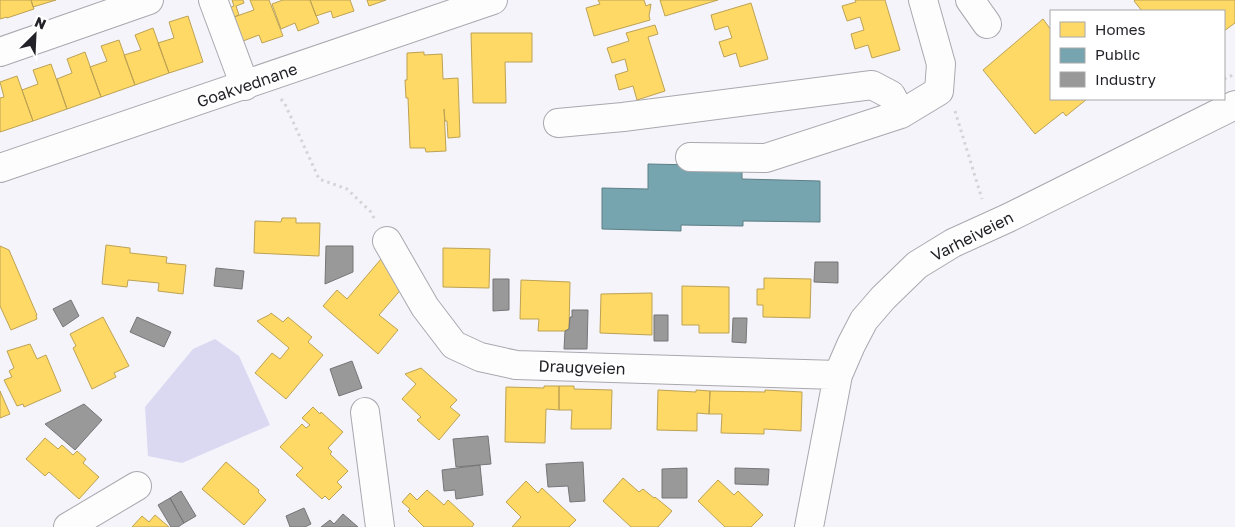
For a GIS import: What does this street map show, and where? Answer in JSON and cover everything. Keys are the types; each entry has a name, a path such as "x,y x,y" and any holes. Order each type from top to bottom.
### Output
{"street":[{"path":"0,52 149,0"},
{"path":"213,0 255,82"},
{"name":"Goakvednane","path":"0,168 493,0"},
{"path":"690,157 766,158 901,114 940,91 941,64 923,0"},
{"path":"970,0 987,24"},
{"path":"558,124 872,86 891,95 901,114"},
{"name":"Varheiveien","path":"809,527 838,375 864,320 882,298 917,265 953,243 1008,218 1235,104"},
{"name":"Draugveien","path":"387,241 425,307 454,345 480,357 516,365 838,375"},
{"path":"365,412 380,527"},
{"path":"68,527 137,486"}],"path":[{"path":"255,82 285,104 318,179 347,188 371,212 387,241"},
{"path":"940,91 956,112 982,199"}],"shaded area":[{"path":"215,339 239,356 270,425 182,463 148,456 145,407 193,349"}],"building: Homes":[{"path":"0,0 31,0 34,9 0,19"},
{"path":"31,0 56,0 33,7"},
{"path":"232,0 243,0 244,3 236,6 239,15 234,17 231,7 234,6"},
{"path":"250,0 269,0 283,36 262,43 259,35 243,41 234,17 254,10"},
{"path":"283,0 310,0 319,23 298,31 295,23 281,29 272,4"},
{"path":"310,0 350,0 354,11 333,18 331,11 316,16"},
{"path":"367,0 386,0 369,6"},
{"path":"598,0 644,0 646,6 651,4 650,20 594,36 586,8 600,4"},
{"path":"660,0 718,0 665,16"},
{"path":"855,0 885,0 900,50 872,58 868,45 855,49 851,34 864,30 860,17 847,21 842,6 856,2"},
{"path":"1235,0 1235,23 1225,30 1225,10 1141,10 1134,1"},
{"path":"751,3 768,59 740,67 736,53 724,57 719,42 732,38 728,26 715,30 711,15"},
{"path":"188,16 203,62 169,73 158,43 174,38 169,22"},
{"path":"1043,19 1050,29 1050,100 1086,100 1066,116 1063,112 1035,134 983,70"},
{"path":"655,25 658,34 648,37 665,91 637,100 633,86 619,90 615,75 628,71 625,59 612,63 607,48 629,41 626,33"},
{"path":"153,28 169,73 135,85 124,55 141,50 135,35"},
{"path":"471,33 532,33 532,62 505,62 506,103 473,103"},
{"path":"119,40 135,85 101,97 90,67 107,61 101,46"},
{"path":"85,52 101,97 67,109 57,79 72,73 67,59"},
{"path":"424,52 424,55 442,54 443,79 458,78 460,137 448,138 444,109 446,151 426,152 425,148 410,148 408,98 406,98 405,80 407,80 407,53"},
{"path":"51,64 67,109 33,121 22,90 38,84 33,70"},
{"path":"17,76 33,121 0,132 0,98 4,97 0,82"},
{"path":"282,218 296,218 296,223 320,223 319,256 254,253 255,221 281,222"},
{"path":"106,245 130,248 130,253 167,257 166,263 186,265 183,294 158,291 159,283 128,280 127,287 102,284"},
{"path":"0,246 9,250 37,315 37,319 11,330 0,306"},
{"path":"443,248 490,249 489,288 443,287"},
{"path":"381,259 394,270 404,286 379,315 398,330 378,354 323,306 337,290 347,299"},
{"path":"764,278 811,279 810,318 763,317 763,305 757,305 757,289 764,289"},
{"path":"521,280 570,282 569,329 565,331 538,331 539,319 520,319"},
{"path":"682,286 729,287 729,333 699,333 699,325 682,325"},
{"path":"652,293 652,335 600,333 601,294"},
{"path":"271,313 283,322 288,317 312,337 308,342 323,355 286,399 255,373 272,353 280,359 289,348 257,321"},
{"path":"103,317 129,366 114,373 116,377 92,389 73,348 76,346 70,334"},
{"path":"30,344 37,359 46,355 61,391 24,407 23,404 17,406 4,380 12,377 9,371 14,368 7,351"},
{"path":"421,368 457,400 450,407 460,415 439,440 417,420 421,417 402,399 416,384 405,374"},
{"path":"544,386 559,386 559,410 546,409 545,443 505,442 506,387 544,388"},
{"path":"559,386 574,386 574,389 612,390 611,429 571,429 572,410 559,410"},
{"path":"658,390 710,391 709,414 697,413 697,431 657,430"},
{"path":"765,390 802,392 801,431 764,429 764,434 721,433 722,414 709,414 710,391 765,392"},
{"path":"0,391 10,414 0,418"},
{"path":"313,407 343,432 328,448 332,452 330,454 348,471 337,482 342,487 329,500 325,496 322,499 296,475 303,468 280,447 302,424 306,428 310,425 302,418"},
{"path":"45,438 58,449 62,445 73,455 77,451 86,459 83,463 99,477 79,499 49,472 45,476 26,459"},
{"path":"226,462 259,490 258,492 266,500 244,525 202,489"},
{"path":"623,478 639,492 643,489 672,511 658,527 631,527 603,501"},
{"path":"718,480 734,495 738,491 763,515 751,527 725,527 698,501"},
{"path":"526,481 538,493 542,488 576,520 569,527 512,527 521,517 506,502"},
{"path":"427,490 444,505 448,500 474,524 472,527 424,527 402,502 410,493 417,500"},
{"path":"155,515 169,527 132,527 142,516 149,522"}],"building: Public":[{"path":"648,164 742,166 742,179 820,181 820,222 743,221 743,226 681,225 681,231 602,229 602,188 648,189"}],"building: Industry":[{"path":"326,246 353,246 353,272 325,284"},
{"path":"815,262 838,262 838,283 814,282"},
{"path":"216,268 244,271 242,289 214,286"},
{"path":"493,279 509,279 509,310 493,311"},
{"path":"71,300 79,316 63,327 53,309"},
{"path":"572,310 588,310 587,349 564,349 565,331 569,329"},
{"path":"654,315 668,315 668,341 654,341"},
{"path":"137,317 171,332 164,347 130,332"},
{"path":"733,318 747,318 746,343 732,342"},
{"path":"352,361 362,388 339,396 330,369"},
{"path":"84,404 102,420 75,450 45,424"},
{"path":"488,436 491,464 456,467 453,439"},
{"path":"583,462 585,501 570,502 568,486 548,487 546,464"},
{"path":"480,465 483,495 456,499 455,490 444,491 442,470"},
{"path":"687,468 687,498 662,498 662,469"},
{"path":"735,468 769,469 768,485 735,484"},
{"path":"181,491 196,516 184,523 170,498"},
{"path":"170,498 184,523 178,527 171,527 158,505"},
{"path":"304,508 311,524 305,527 290,527 286,516"},
{"path":"343,514 358,527 321,527 330,520 334,524"}]}
